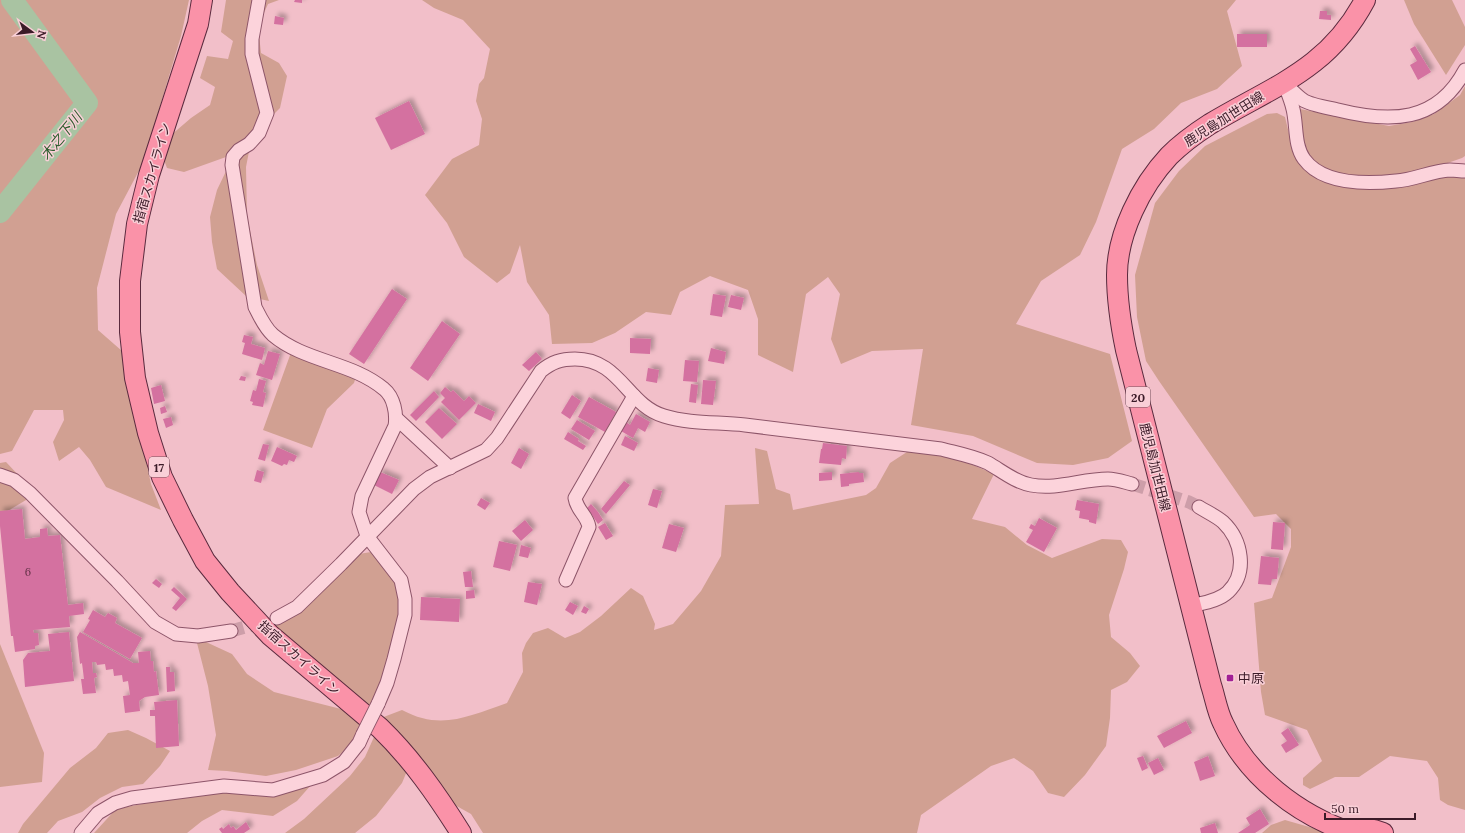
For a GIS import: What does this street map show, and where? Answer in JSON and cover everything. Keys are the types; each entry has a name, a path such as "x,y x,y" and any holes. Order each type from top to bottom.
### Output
{"main road":[{"name":"指宿スカイライン","path":"202,0 198,24 149,175 137,224 131,267 130,332 135,378 148,433 162,477 183,520 209,566 230,592 270,636 380,728 397,745 436,794 461,833"},
{"name":"鹿児島加世田線","path":"1346,831 1292,804 1276,791 1243,757 1222,722 1211,685 1126,350 1120,322 1117,274 1120,247 1130,216 1142,191 1170,155 1184,142 1210,125 1284,83 1320,58 1348,27 1365,0"},
{"path":"1346,831 1374,830 1383,833"}],"street":[{"path":"81,833 98,813 115,803 132,798 224,786 274,790 323,775 344,762 359,743 387,683 405,615 405,599 401,580 367,536 359,512 362,496 395,426 396,418 392,401 385,390 355,372 307,354 288,345 273,335 262,321 255,306 232,165 233,157 259,133 267,113 252,54 252,39 259,0"},
{"path":"1284,83 1304,101 1362,116 1385,118 1406,117 1427,110 1450,92 1465,70"},
{"path":"1284,83 1293,109 1295,132 1304,159 1315,170 1324,175 1338,180 1355,182 1396,182 1449,170 1465,162"},
{"path":"1449,170 1465,171"},
{"path":"277,618 297,607 414,489 430,477 486,450 497,438 541,370 550,363 564,359 580,359 604,366 634,396 659,415 678,420 735,424 941,449 969,456 987,463 1015,480 1032,485 1062,486 1107,479 1132,484"},
{"path":"566,580 589,527 587,519 576,506 575,498 634,396"},
{"path":"396,418 450,468"},
{"path":"0,476 14,480 30,493 117,580 155,622 176,634 198,636 231,631"},
{"path":"1191,606 1213,600 1228,592 1237,580 1241,559 1238,544 1231,532 1222,522 1199,508"}],"shaded area":[{"path":"0,0 189,0 181,36 143,163 116,214 97,288 98,330 122,351 151,484 161,510 106,487 90,460 79,447 59,461 53,442 64,420 63,410 34,410 12,451 0,454"},
{"path":"226,0 279,0 268,4 258,26 261,53 279,63 287,76 280,108 252,136 246,167 247,216 257,265 269,301 246,296 217,269 212,242 210,217 217,190 228,167 226,157 184,172 167,168 164,160 170,136 191,118 210,105 215,87 200,78 207,56 228,59 233,41 221,32"},
{"path":"422,0 1236,0 1227,11 1242,66 1217,89 1181,103 1154,129 1122,149 1096,222 1080,255 1041,281 1016,324 1110,354 1132,441 1108,458 1073,465 1037,463 973,436 911,425 923,349 872,351 841,364 831,339 840,294 828,277 806,294 793,372 758,355 758,319 748,290 710,276 680,292 671,315 646,312 615,333 592,343 552,344 549,315 527,282 520,245 510,273 497,283 464,257 447,223 425,195 452,159 479,145 482,119 476,101 479,84 484,78 490,49 463,20 434,8"},
{"path":"1404,0 1452,0 1465,27 1465,45 1446,75 1414,24"},
{"path":"1465,86 1465,156 1462,158 1412,174 1361,178 1322,169 1311,161 1304,149 1300,127 1300,109 1389,126 1412,122 1434,114 1460,95"},
{"path":"1277,113 1285,117 1291,142 1324,180 1450,175 1465,178 1465,810 1448,805 1440,800 1438,778 1427,761 1390,756 1359,777 1335,777 1310,789 1303,785 1303,778 1322,761 1307,730 1265,715 1261,692 1254,603 1272,598 1291,547 1291,529 1276,514 1254,517 1146,361 1137,317 1135,275 1155,203 1179,171 1205,146 1267,114"},
{"path":"293,347 357,373 354,383 327,409 312,448 263,430"},
{"path":"755,448 767,451 776,489 790,494 793,510 866,495 876,488 890,463 910,450 959,459 994,474 972,519 1005,527 1027,545 1052,558 1102,539 1121,540 1128,552 1109,615 1111,637 1130,653 1140,666 1127,682 1111,690 1110,718 1106,746 1085,775 1064,797 1048,793 1033,771 1014,758 991,766 921,815 917,833 483,833 471,814 453,804 381,718 402,710 430,720 455,719 480,713 507,703 523,672 522,653 526,643 533,633 548,628 565,638 580,632 601,616 631,588 643,596 655,624 654,630 673,624 701,591 721,556 725,505 759,504"},
{"path":"6,462 36,494 0,515 0,463"},
{"path":"371,552 400,583 400,613 372,710 274,626 298,614 359,554"},
{"path":"206,642 232,654 247,674 274,692 341,709 353,715 364,724 356,740 338,756 296,770 266,776 208,770 216,735 208,686 197,643"},
{"path":"0,644 44,753 42,782 0,787"},
{"path":"128,730 170,751 160,766 143,784 122,787 100,798 82,812 58,821 47,833 18,833 23,824 70,768 96,748 108,733"},
{"path":"374,737 407,771 402,783 376,816 355,833 285,833 304,819 350,776 365,757"},
{"path":"318,777 297,801 273,816 222,810 202,821 187,833 94,833 116,809 147,803 179,793 280,792"},
{"path":"1285,820 1330,833 1262,833 1271,825"}],"building":[{"path":"295,0 302,0 302,3 294,2"},
{"path":"1320,11 1327,11 1327,15 1331,15 1331,20 1319,19"},
{"path":"275,16 284,18 283,25 274,24"},
{"path":"1237,34 1267,34 1267,47 1237,47"},
{"path":"1415,46 1431,72 1418,80 1410,65 1417,61 1410,49"},
{"path":"409,101 425,134 391,150 375,118"},
{"path":"392,289 407,299 364,364 349,354"},
{"path":"713,294 726,296 722,317 710,315"},
{"path":"731,295 744,298 741,310 728,307"},
{"path":"442,321 460,334 428,381 410,368"},
{"path":"244,335 253,337 251,344 265,348 262,360 242,354 245,343 242,342"},
{"path":"630,338 651,339 650,354 630,353"},
{"path":"711,348 726,352 724,364 708,361"},
{"path":"268,351 280,354 272,380 256,375 260,363 264,365"},
{"path":"536,352 542,359 529,371 522,365"},
{"path":"685,360 699,361 697,382 683,381"},
{"path":"648,368 659,370 657,383 646,381"},
{"path":"241,376 246,377 245,381 239,380"},
{"path":"259,379 266,381 263,392 266,393 263,407 252,405 253,402 250,401 253,390 256,391"},
{"path":"703,380 716,381 713,405 701,404"},
{"path":"691,384 698,385 696,403 689,402"},
{"path":"161,385 165,401 154,404 151,388"},
{"path":"445,387 451,392 453,390 464,401 469,396 476,403 459,420 441,402 445,398 440,393"},
{"path":"434,391 439,397 416,421 410,415"},
{"path":"572,395 581,401 570,419 561,413"},
{"path":"589,397 616,412 605,432 578,417"},
{"path":"478,404 495,412 491,421 474,413"},
{"path":"165,406 167,412 161,414 160,408"},
{"path":"439,408 457,424 442,439 425,422"},
{"path":"636,414 650,422 645,432 638,428 633,438 621,431 626,422 630,425"},
{"path":"171,417 173,425 166,428 163,419"},
{"path":"577,420 595,431 589,440 571,429"},
{"path":"568,432 579,439 578,441 586,446 583,450 564,439"},
{"path":"625,436 638,443 634,451 621,445"},
{"path":"823,443 847,446 846,459 842,458 841,465 819,463"},
{"path":"263,444 269,445 265,461 258,459"},
{"path":"277,447 297,456 294,462 289,460 287,465 284,464 282,466 271,461"},
{"path":"519,448 529,454 521,469 511,463"},
{"path":"257,470 264,472 261,483 254,481"},
{"path":"380,472 399,480 392,494 374,485"},
{"path":"832,472 832,480 819,481 819,473"},
{"path":"863,473 864,482 849,484 849,486 841,487 840,474"},
{"path":"624,481 630,485 606,514 601,509"},
{"path":"653,489 662,491 657,508 648,505"},
{"path":"481,498 490,503 485,510 477,505"},
{"path":"1077,500 1099,504 1096,524 1089,522 1089,520 1079,518 1080,511 1075,510"},
{"path":"591,504 603,520 598,524 586,509"},
{"path":"22,509 25,539 40,537 40,529 47,528 48,536 60,535 68,605 83,603 84,614 69,616 70,627 33,630 34,633 38,633 39,645 35,646 35,649 15,652 13,636 11,636 0,526 0,511"},
{"path":"1039,518 1057,528 1044,552 1026,542 1033,530 1029,528 1031,524 1035,526"},
{"path":"525,520 533,530 521,541 512,531"},
{"path":"1273,522 1285,523 1283,550 1271,549"},
{"path":"605,523 613,536 606,540 598,527"},
{"path":"669,524 684,528 676,552 662,548"},
{"path":"499,541 517,545 510,571 493,567"},
{"path":"521,545 531,548 528,558 519,556"},
{"path":"1261,556 1279,558 1277,579 1272,579 1271,585 1258,584"},
{"path":"471,571 473,587 465,587 463,572"},
{"path":"156,579 162,584 159,588 152,583"},
{"path":"528,582 542,584 537,605 524,602"},
{"path":"174,587 187,599 176,611 172,608 180,598 171,590"},
{"path":"474,590 475,598 466,599 466,591"},
{"path":"421,597 460,599 459,622 420,620"},
{"path":"570,602 578,606 573,615 565,610"},
{"path":"584,606 589,609 586,614 581,612"},
{"path":"93,610 105,617 108,613 117,618 115,623 142,638 130,659 83,632 90,620 88,619"},
{"path":"69,632 74,681 25,687 23,660 28,653 50,651 48,634"},
{"path":"80,632 133,663 139,663 138,652 150,651 154,672 156,671 159,695 145,697 139,701 140,711 125,713 123,696 130,695 128,681 123,682 122,675 114,676 113,669 106,670 105,664 97,665 96,662 92,662 93,673 96,673 97,677 94,678 96,693 83,694 81,679 84,679 82,663 80,664 77,637"},
{"path":"166,667 170,667 170,672 174,672 175,691 167,692"},
{"path":"177,700 179,746 156,748 155,716 150,716 150,710 155,710 154,702"},
{"path":"1186,721 1192,733 1164,748 1157,736"},
{"path":"1288,728 1299,745 1286,753 1281,745 1287,741 1281,733"},
{"path":"1143,756 1148,768 1142,771 1137,758"},
{"path":"1208,756 1215,776 1200,781 1194,762"},
{"path":"1158,758 1164,770 1154,775 1148,763"},
{"path":"1260,809 1269,824 1255,833 1238,833 1250,825 1246,818"},
{"path":"246,822 250,829 244,833 222,833 219,829 222,827 223,829 229,824 231,828 233,826 236,830"},
{"path":"1215,823 1218,833 1201,833 1200,828"}],"waterway":[{"name":"木之下川","path":"0,212 87,103 12,0"}],"tunnel":[{"path":"1132,484 1189,502 1199,507"},
{"path":"231,631 266,621"}],"place":[{"name":"中原","path":"1230,678"}]}
